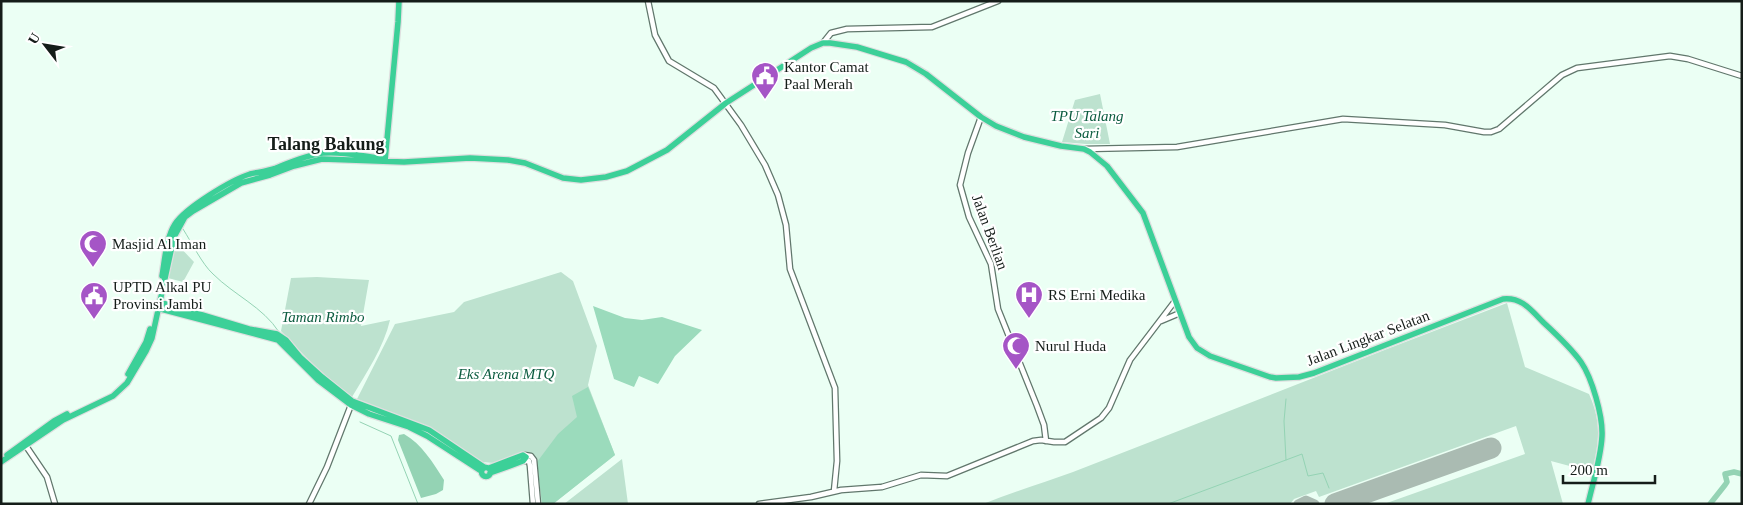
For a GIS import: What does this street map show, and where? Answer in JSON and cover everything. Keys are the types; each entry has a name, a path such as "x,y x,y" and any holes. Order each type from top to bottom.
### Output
{"highway":[{"path":"386,160 399,1"},
{"path":"1,462 63,420 113,396 127,383 148,343 158,305 170,235 182,215 191,207 202,203 237,180 250,174 313,155 336,152 404,162 470,158 508,160 526,163 568,178 581,180 606,177 627,172 667,150 726,103 811,48 823,43 857,47 906,62 926,74 981,117 996,126 1020,136 1061,146 1084,149"},
{"name":"Jalan Lingkar Selatan","path":"1084,149 1107,166 1143,213 1189,337 1200,350 1220,361 1245,370 1270,377 1298,377 1314,373 1493,302 1503,299 1517,299 1522,302 1570,350 1581,363 1590,381 1601,419 1602,434 1588,504"},
{"path":"158,305 278,334 286,340 320,379 351,406 427,436 486,470 523,458"},
{"path":"1,458 54,421 115,390 124,380 148,343"},
{"path":"320,379 352,401 429,430 486,470"}],"street":[{"path":"648,1 655,35 669,61 709,84 726,103 765,165 778,195 786,225 789,265 794,284 834,381 837,461 834,491"},
{"path":"823,43 831,33 847,29 932,27 998,1"},
{"path":"1084,149 1177,147 1343,119 1444,126 1491,132 1499,128 1562,75 1572,69 1654,57 1670,56 1688,59 1742,76"},
{"name":"Jalan Berlian","path":"981,117 968,153 960,185 969,217 991,264 998,309 1044,426 1046,441"},
{"path":"760,504 800,499 834,491 882,487 921,475 947,476 1033,441 1065,442 1101,418 1109,408 1130,360 1175,301"},
{"path":"1158,322 1172,315 1180,314"},
{"path":"309,504 327,467 351,406"},
{"path":"26,446 47,477 55,504"},
{"path":"523,458 531,456 534,460 538,504"},
{"path":"523,458 530,463 533,504"}],"green space":[{"name":"TPU Talang Sari","path":"1100,94 1110,144 1062,142 1075,100"},
{"path":"176,243 194,262 183,282 168,278"},
{"name":"Eks Arena MTQ","path":"561,272 573,281 597,346 588,385 615,455 553,504 542,504 535,457 525,453 494,463 482,462 426,426 357,399 395,324 454,312 464,302"},
{"name":"Taman Rimbo","path":"317,277 369,280 361,326 390,320 379,350 352,397 321,373 281,331 291,278"},
{"path":"1507,303 1525,367 1589,394 1596,414 1598,442 1592,472 1551,461 1563,504 1384,504 1525,454 1516,426 1319,497 1316,491 1294,499 1290,504 983,504 1073,472"},
{"path":"622,459 628,504 564,504"}],"shaded area":[{"path":"593,306 625,318 642,320 662,317 702,330 675,356 658,384 639,376 634,387 614,379"},
{"path":"588,387 615,455 553,504 542,504 537,462 558,434 577,417 572,396"},
{"path":"404,434 422,448 444,480 443,490 421,498 398,440 399,435"}],"waterway":[{"path":"183,229 209,270 265,315 279,332"},
{"path":"1286,399 1284,421 1286,460"},
{"path":"360,422 391,436 418,504"},
{"path":"1168,504 1302,454 1308,476 1323,473 1329,488"},
{"path":"1710,504 1727,482 1725,474 1734,472 1742,474"}],"taxiway":[{"path":"1298,504 1306,500 1315,504"}],"runway":[{"path":"1335,504 1491,448"}],"place":[{"name":"Kantor Camat Paal Merah","path":"765,100"},
{"name":"Masjid Al Iman","path":"93,268"},
{"name":"RS Erni Medika","path":"1029,319"},
{"name":"UPTD Alkal PU Provinsi Jambi","path":"94,320"},
{"name":"Nurul Huda","path":"1016,370"}],"district":[{"name":"Talang Bakung","path":"326,144"}]}
